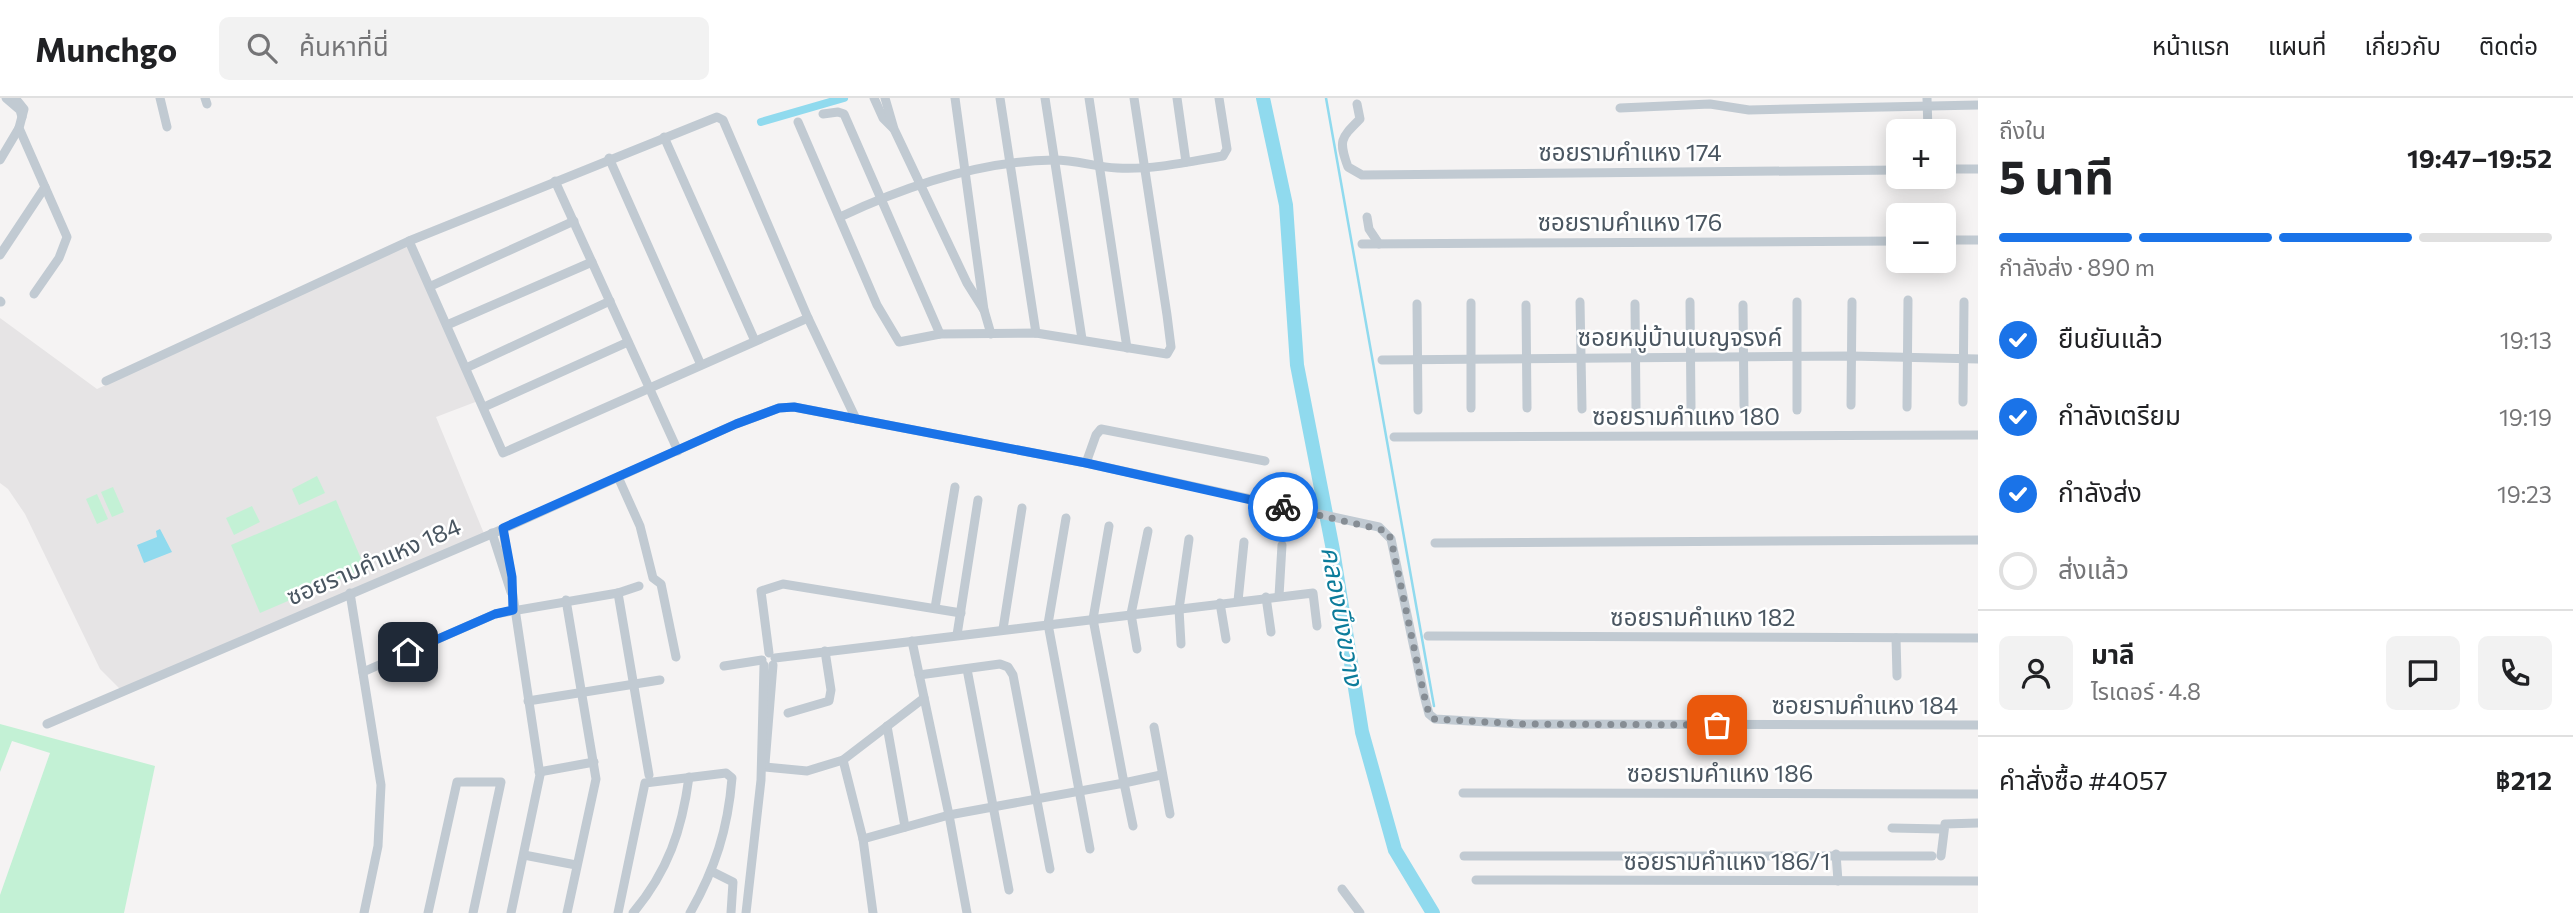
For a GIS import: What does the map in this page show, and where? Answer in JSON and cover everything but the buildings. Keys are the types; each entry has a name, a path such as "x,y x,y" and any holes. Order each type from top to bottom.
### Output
{"street":[{"path":"6,98 20,110 21,123 67,237 59,258 34,294"},
{"path":"0,160 21,123 23,108 15,98"},
{"path":"160,98 167,127"},
{"path":"874,98 887,116 967,283 984,310"},
{"path":"884,98 887,116"},
{"path":"955,98 984,310 991,334"},
{"path":"1000,98 1036,333"},
{"path":"1045,98 1082,340"},
{"path":"1089,98 1127,348"},
{"path":"797,122 894,338 899,342 940,334 1036,333 1162,354 1171,350 1134,98"},
{"path":"1177,98 1186,162"},
{"path":"839,217 920,183 1010,165 1054,160 1100,167 1145,168 1223,156 1226,152 1219,98"},
{"path":"1620,108 1738,102 1749,110 1859,102 1978,105"},
{"name":"ซอยรามคำแหง 174","path":"1357,104 1360,119 1347,128 1342,140 1348,167 1362,175 1886,170"},
{"path":"822,114 844,114 940,334"},
{"path":"106,381 409,241 713,117 723,120 808,318 856,419"},
{"path":"664,137 755,341"},
{"path":"609,158 701,365"},
{"path":"1956,169 1978,169"},
{"path":"555,181 678,451"},
{"path":"0,255 45,187"},
{"path":"1367,217 1369,229 1380,244"},
{"path":"431,286 574,220"},
{"path":"1956,240 1978,240"},
{"path":"409,241 503,453 808,318"},
{"name":"ซอยรามคำแหง 176","path":"1362,244 1886,241"},
{"path":"447,325 592,262"},
{"path":"1907,407 1908,300"},
{"path":"466,368 610,301"},
{"path":"1580,302 1582,409"},
{"path":"1690,302 1691,408"},
{"path":"1797,302 1797,410"},
{"path":"1851,405 1852,302"},
{"path":"1963,402 1964,302"},
{"path":"1471,303 1471,408"},
{"path":"1417,304 1418,410"},
{"path":"1634,304 1636,408"},
{"path":"1743,304 1744,407"},
{"path":"1526,305 1527,408"},
{"path":"484,407 628,342"},
{"name":"ซอยหมู่บ้านเบญจรงค์","path":"1382,360 1797,356 1978,359"},
{"name":"ซอยรามคำแหง 184","path":"47,724 779,408 794,407 1086,463 1346,523 1379,527 1391,539 1424,695 1429,714 1434,719 1522,724 1978,725"},
{"path":"1086,463 1096,435 1101,429 1265,461"},
{"name":"ซอยรามคำแหง 180","path":"1394,437 1978,435"},
{"path":"618,477 640,526 653,578 661,584 677,657"},
{"path":"935,608 955,487"},
{"path":"957,635 978,500"},
{"path":"1003,629 1022,508"},
{"path":"1066,518 1048,624 1090,849"},
{"path":"1109,526 1093,619 1133,827"},
{"path":"503,528 512,577 513,610 540,772 511,913"},
{"path":"1137,649 1131,614 1149,531"},
{"path":"492,533 511,592"},
{"path":"1181,644 1179,609 1189,539"},
{"path":"1434,543 1978,540"},
{"path":"1238,601 1244,541"},
{"path":"1279,596 1282,545"},
{"path":"746,913 761,780 769,660 761,591 783,584 961,613"},
{"path":"363,672 495,614 618,593 639,586"},
{"path":"350,593 381,785 378,846 364,913"},
{"path":"618,593 649,775"},
{"path":"724,666 912,640 1313,593 1317,626"},
{"path":"1266,597 1271,632"},
{"path":"566,600 596,779 567,913"},
{"path":"1220,603 1226,639"},
{"name":"ซอยรามคำแหง 182","path":"1429,636 1978,638"},
{"path":"1896,638 1897,676"},
{"path":"912,640 967,913"},
{"path":"788,713 828,701 831,690 825,651"},
{"path":"919,675 1000,664 1008,667 1013,675 1050,869"},
{"path":"967,669 1009,890"},
{"path":"528,702 660,680"},
{"path":"765,767 807,771 844,760 874,740 887,726 924,698"},
{"path":"761,780 765,767 766,713"},
{"path":"887,726 905,827"},
{"path":"1154,727 1170,814"},
{"path":"844,760 863,839 873,913"},
{"path":"540,772 594,762"},
{"path":"618,913 645,783 726,773 732,778 730,799 713,872 690,913"},
{"path":"863,839 949,815 1161,775"},
{"path":"634,913 654,887 675,847 684,815 689,777"},
{"path":"428,913 457,782 501,782 473,913"},
{"name":"ซอยรามคำแหง 186","path":"1463,793 1978,794"},
{"path":"1464,856 1936,856 1942,829 1949,823 1978,823"},
{"path":"1892,828 1942,829"},
{"path":"1836,854 1838,881"},
{"path":"524,855 576,865"},
{"path":"713,872 733,882 731,913"},
{"name":"ซอยรามคำแหง 186/1","path":"1476,880 1978,881"},
{"path":"1342,889 1360,913"}],"shaded area":[{"path":"407,245 478,401 436,417 485,536 122,691 100,669 25,514 8,489 0,483 0,318 97,389"}],"green space":[{"path":"317,476 325,493 299,505 292,489"},
{"path":"113,487 124,512 112,517 101,492"},
{"path":"97,494 108,519 97,524 86,499"},
{"path":"336,500 365,568 260,613 231,545"},
{"path":"252,506 260,522 234,535 226,518"},
{"path":"0,724 155,766 124,913 0,913 0,895 50,753 12,741 0,772"}],"water":[{"path":"160,529 172,552 144,563 137,545 157,537 156,531"}],"waterway":[{"path":"761,122 844,98"},
{"name":"คลองบึงขวาง","path":"1263,98 1286,205 1297,365 1333,550 1362,732 1395,850 1433,913"},
{"path":"1326,98 1434,706"}],"way so far":[{"path":"1283,507 1387,531 1391,539 1424,695 1429,714 1434,719 1522,724 1717,725"}],"route":[{"path":"408,652 495,614 513,610 513,584 503,528 736,424 779,408 794,407 1061,458 1283,507"}]}
